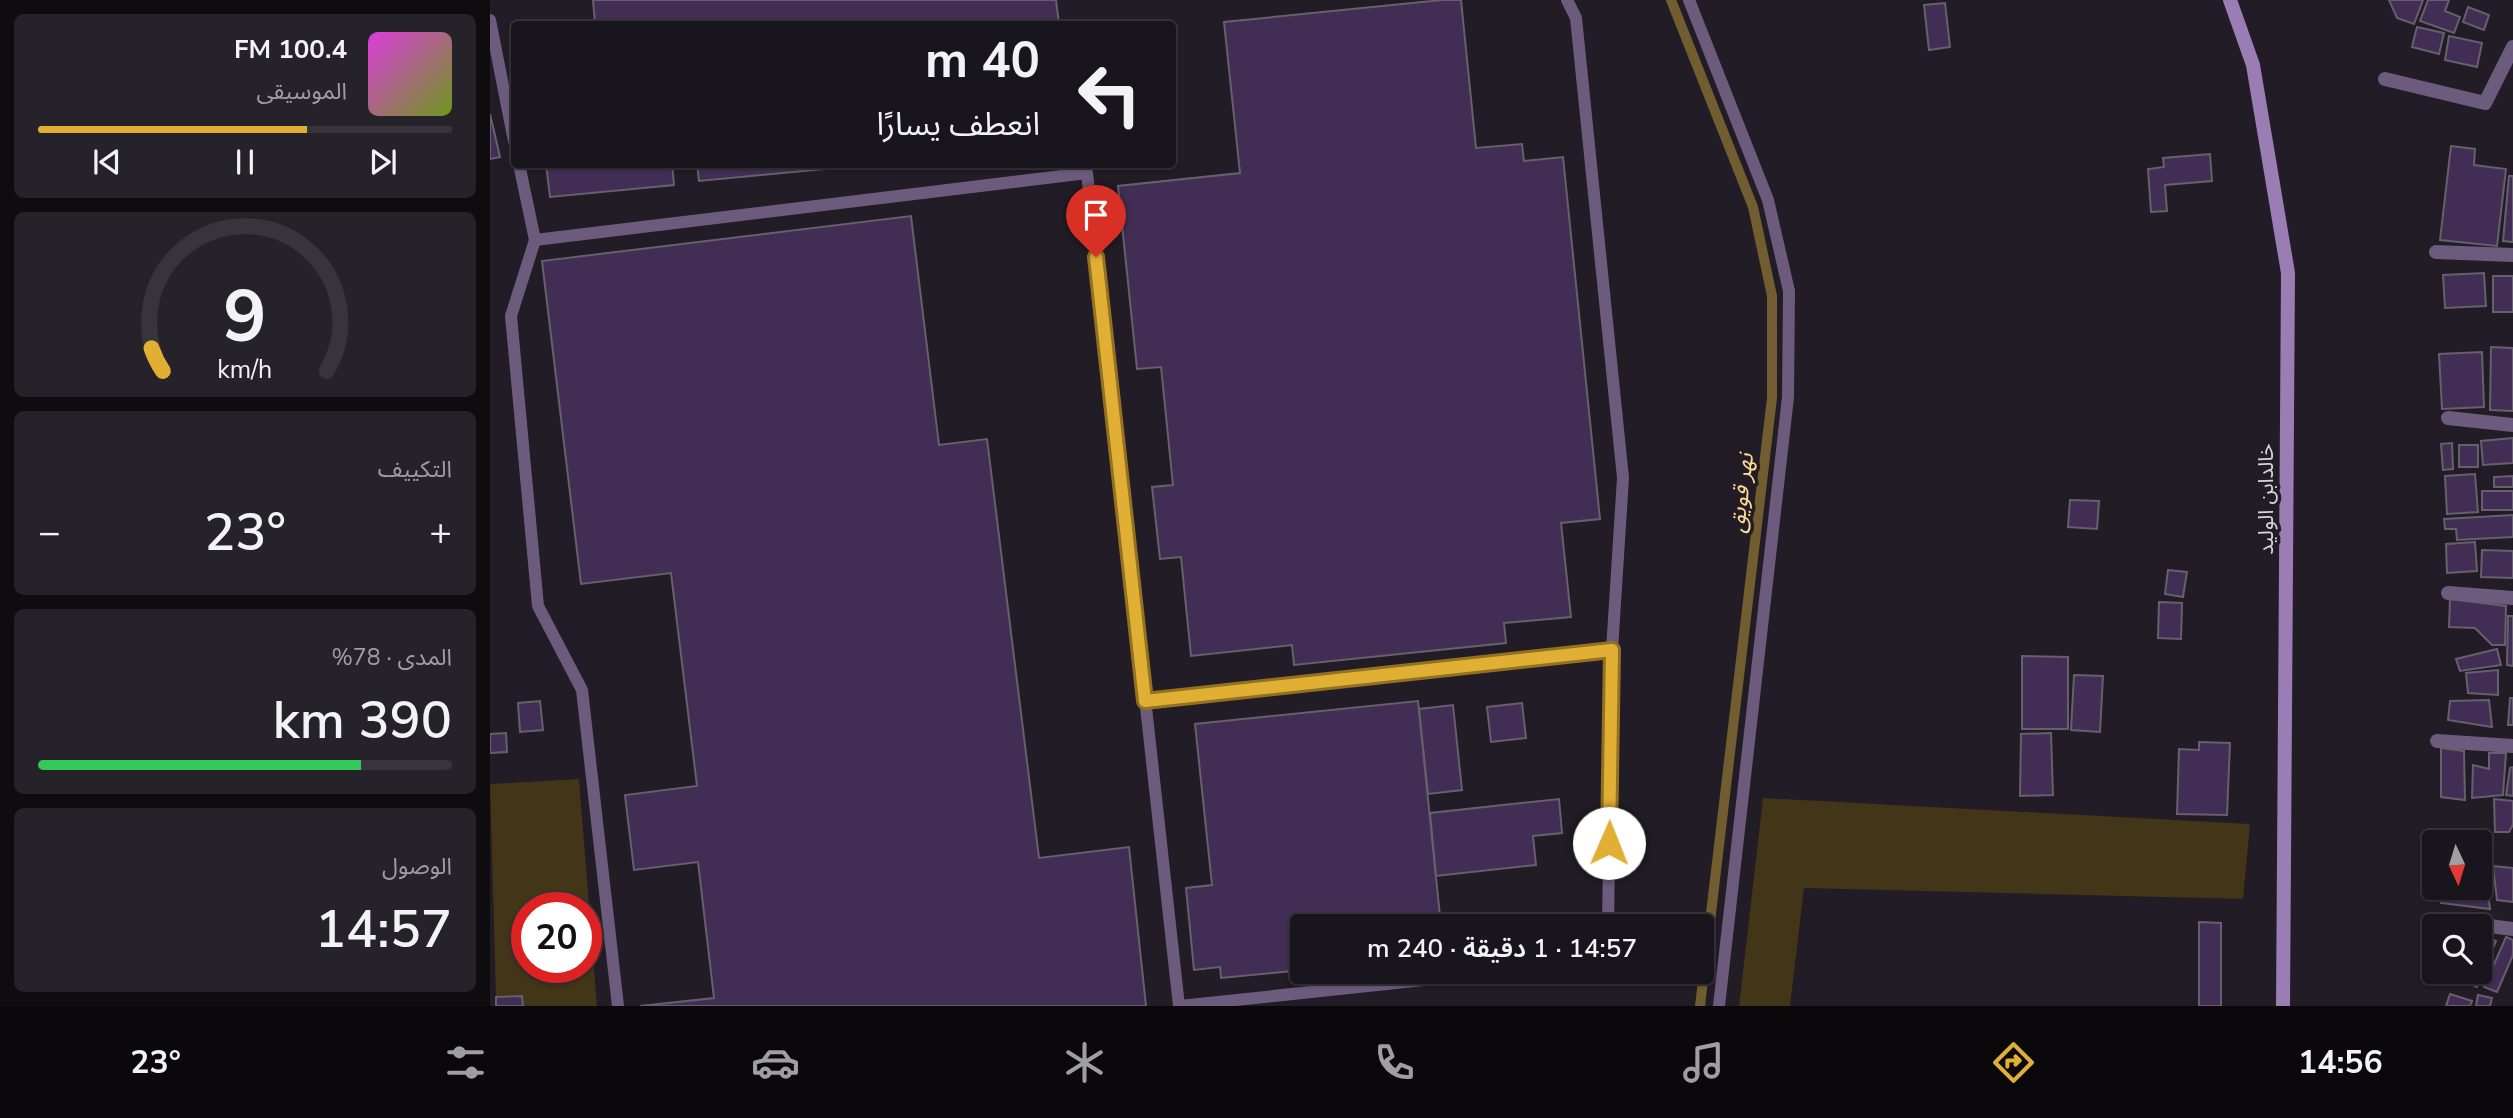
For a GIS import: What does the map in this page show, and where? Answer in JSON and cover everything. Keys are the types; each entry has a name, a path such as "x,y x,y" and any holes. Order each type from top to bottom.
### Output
{"main road":[{"name":"خالدابن الوليد","path":"2230,0 2253,65 2288,272 2283,1006"}],"street":[{"path":"2385,79 2485,103 2509,65 2513,47"},
{"path":"2436,252 2513,255"},
{"path":"2448,418 2513,425"},
{"path":"2448,593 2513,598"},
{"path":"2437,741 2513,746"},
{"path":"2492,926 2513,929"}],"lane":[{"path":"1567,0 1576,18 1623,478 1612,650 1608,914"},
{"path":"1689,0 1768,200 1788,290 1788,397 1719,1006"},
{"path":"490,20 511,126"},
{"path":"520,168 535,240 510,316 538,606 582,690 618,1006"},
{"path":"535,240 1087,173 1180,1006 1386,984"},
{"path":"1145,701 1612,650"}],"shaded area":[{"path":"579,779 588,892 511,892 511,983 595,983 597,1006 523,1006 521,996 496,997 490,784"},
{"path":"1763,798 2250,824 2243,899 1804,888 1790,1006 1739,1006"}],"building":[{"path":"593,0 1056,0 1059,21 595,21"},
{"path":"1461,0 1476,148 1522,144 1524,161 1563,157 1600,519 1561,523 1571,617 1504,623 1506,643 1294,665 1292,645 1191,656 1181,557 1160,559 1152,487 1173,485 1161,367 1137,369 1118,186 1240,173 1224,22"},
{"path":"2389,0 2423,0 2414,24 2397,18"},
{"path":"2428,0 2449,0 2445,11 2460,17 2454,33 2420,21"},
{"path":"1945,3 1950,47 1929,50 1924,5"},
{"path":"2468,7 2489,15 2484,30 2463,22"},
{"path":"2417,27 2444,33 2439,54 2412,47"},
{"path":"2449,36 2482,43 2477,67 2445,60"},
{"path":"490,114 500,157 490,159"},
{"path":"2451,146 2475,149 2474,165 2506,169 2497,246 2440,240"},
{"path":"2210,154 2212,181 2165,185 2167,211 2151,212 2148,169 2164,167 2163,158"},
{"path":"546,168 672,168 674,185 550,197"},
{"path":"697,168 835,168 699,181"},
{"path":"2509,176 2513,176 2513,242 2503,241"},
{"path":"911,216 939,445 987,439 1039,858 1129,847 1146,1006 640,1006 714,998 698,862 634,870 625,795 697,786 671,573 581,584 542,261"},
{"path":"2484,273 2486,306 2445,308 2443,275"},
{"path":"2493,276 2513,276 2513,312 2493,312"},
{"path":"2491,347 2513,348 2513,411 2490,410"},
{"path":"2482,352 2484,407 2442,409 2439,354"},
{"path":"2513,438 2513,463 2483,465 2481,441"},
{"path":"2452,443 2453,469 2443,470 2441,444"},
{"path":"2459,445 2478,445 2478,467 2459,467"},
{"path":"2475,474 2478,512 2447,514 2445,476"},
{"path":"2513,476 2513,487 2494,487 2494,477"},
{"path":"2482,491 2513,491 2513,510 2482,510"},
{"path":"2070,500 2099,501 2097,529 2068,527"},
{"path":"2513,515 2513,537 2457,540 2456,529 2445,529 2444,519"},
{"path":"2475,542 2477,571 2447,573 2446,544"},
{"path":"2482,550 2513,551 2513,578 2481,577"},
{"path":"2168,570 2187,572 2183,597 2165,594"},
{"path":"2450,599 2506,606 2505,645 2492,645 2475,628 2449,627"},
{"path":"2159,602 2182,603 2181,639 2158,638"},
{"path":"2508,616 2513,616 2513,666 2507,665"},
{"path":"2497,649 2501,665 2460,671 2456,659"},
{"path":"2022,656 2068,657 2068,729 2022,729"},
{"path":"2498,670 2498,695 2468,693 2466,673"},
{"path":"2074,675 2103,676 2100,732 2071,730"},
{"path":"2510,698 2513,698 2513,725 2508,725"},
{"path":"2489,700 2492,727 2448,720 2450,701"},
{"path":"540,701 543,730 520,732 518,703"},
{"path":"1418,701 1440,914 1290,914 1290,971 1221,978 1220,967 1194,970 1186,888 1212,885 1195,724"},
{"path":"1522,703 1526,738 1491,742 1487,707"},
{"path":"1453,705 1462,790 1428,794 1419,709"},
{"path":"506,733 507,752 490,753 490,734"},
{"path":"2051,733 2053,795 2020,796 2021,734"},
{"path":"2199,742 2230,743 2227,815 2177,814 2179,749 2199,750"},
{"path":"2441,748 2464,751 2465,800 2441,797"},
{"path":"2489,753 2506,753 2503,795 2472,798 2473,765 2489,769"},
{"path":"2513,767 2513,796 2506,795 2510,768"},
{"path":"1559,799 1562,833 1533,836 1536,865 1436,876 1430,813"},
{"path":"2494,799 2513,801 2513,825 2509,832 2495,832"},
{"path":"2493,866 2513,868 2513,902 2497,900"},
{"path":"2442,900 2489,900 2490,909 2441,903"},
{"path":"2199,922 2221,923 2221,1006 2199,1006"},
{"path":"2506,937 2513,940 2513,955 2497,992 2484,987 2485,984 2492,984 2492,969"},
{"path":"2450,994 2472,1001 2470,1006 2446,1006"},
{"path":"2478,995 2492,998 2490,1006 2476,1006"},
{"path":"522,996 523,1006 496,1006 496,997"}],"waterway":[{"name":"نهر قويق","path":"1671,0 1753,207 1772,296 1772,398 1700,1006"}],"route":[{"path":"1096,257 1145,701 1612,650 1609,843"}]}
